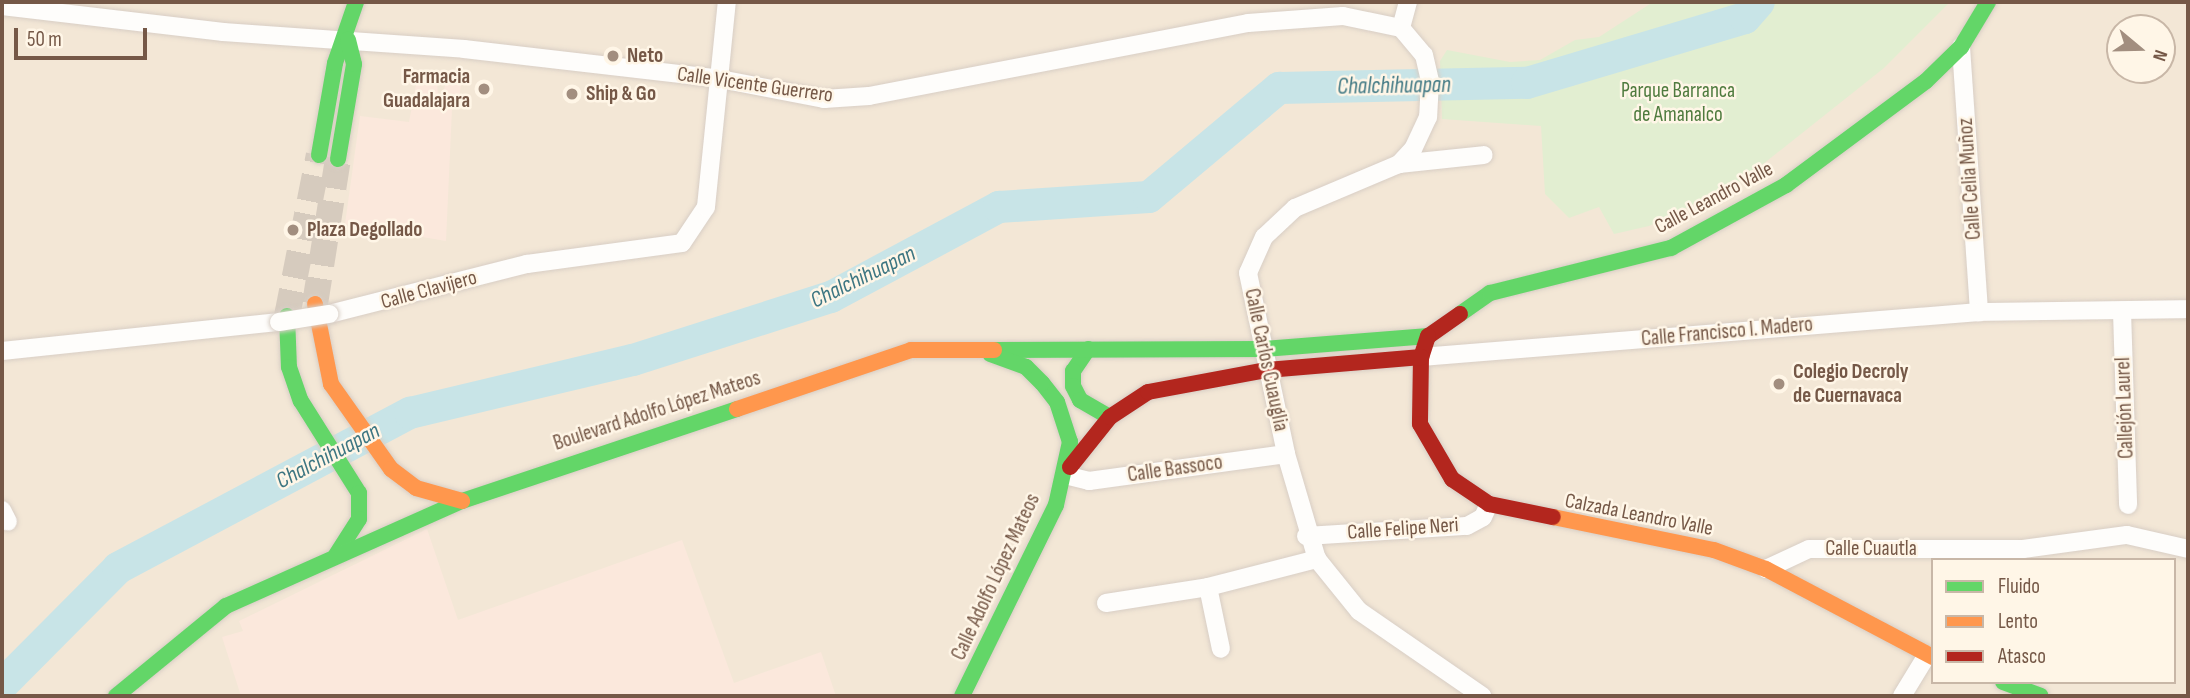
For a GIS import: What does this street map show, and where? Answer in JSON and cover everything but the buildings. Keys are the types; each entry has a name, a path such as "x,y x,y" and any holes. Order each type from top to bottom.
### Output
{"street":[{"path":"319,155 335,63 348,40 356,2"},
{"name":"Calle Clavijero","path":"2,351 283,319 527,264 682,243 706,207 715,78 727,2"},
{"path":"1408,2 1408,33"},
{"name":"Calle Leandro Valle","path":"1428,336 1490,293 1671,248 1734,216 1926,81 1961,47 1988,2"},
{"name":"Calle Vicente Guerrero","path":"2,7 715,78 824,99 869,96 1248,23 1343,16 1408,33"},
{"name":"Calle Carlos Cuauglia","path":"1408,33 1429,69 1428,117 1413,149 1399,164 1303,204 1264,237 1248,274 1286,454 1306,536 1317,558 1359,611 1482,696"},
{"path":"338,159 354,64 348,40"},
{"name":"Calle Celia Muñoz","path":"1961,47 1979,312"},
{"path":"1399,164 1484,155"},
{"path":"322,309 324,364 341,401 391,469 416,488 462,500"},
{"name":"Calle Francisco I. Madero","path":"1267,370 1979,312 2188,309"},
{"name":"Callejón Laurel","path":"2122,311 2128,505"},
{"path":"283,319 289,367 306,414 359,493 359,519 335,556"},
{"path":"1264,349 1428,336 1421,356"},
{"name":"Boulevard Adolfo López Mateos","path":"116,696 226,607 462,500 911,350 965,345 1088,349 1264,349"},
{"name":"Calle Adolfo López Mateos","path":"965,345 1026,367 1057,402 1070,442 1065,475"},
{"path":"1088,349 1073,371 1073,386 1080,400 1110,417"},
{"name":"Calzada Leandro Valle","path":"1421,356 1420,424 1452,479 1489,504 1668,537 1766,569 1930,656"},
{"name":"Calle Adolfo López Mateos","path":"962,696 1065,475 1110,417 1148,392 1267,370"},
{"name":"Calle Bassoco","path":"1065,475 1089,481 1286,454"},
{"name":"Calle Felipe Neri","path":"1306,536 1467,526 1483,517 1489,504"},
{"name":"Calle Cuautla","path":"1766,569 1809,549 2023,549 2127,535 2188,549"},
{"path":"1107,603 1208,587 1317,558"},
{"path":"1208,587 1221,649"},
{"path":"1902,696 1930,656"},
{"path":"2009,684 2042,696"}],"shaded area":[{"path":"2,2 2188,2 2188,696 2,696"},
{"path":"418,74 437,82 439,107 448,75 461,84 458,109 452,109 446,241 345,224 360,116 409,122"},
{"path":"427,529 458,620 682,540 734,683 821,652 836,696 241,696 222,637 243,631 239,621"}],"green space":[{"name":"Parque Barranca de Amanalco","path":"1653,2 1950,2 1884,68 1743,180 1649,226 1614,234 1599,207 1569,218 1545,194 1541,126 1442,119 1440,61 1447,50 1510,62 1540,60 1575,40 1599,37"}],"waterway":[{"name":"Chalchihuapan","path":"2,685 118,568 410,413 633,360 831,297 999,207 1149,197 1279,88 1527,83 1745,18 1759,2"}],"tunnel":[{"path":"287,316 319,155"},
{"path":"315,304 338,159"}],"traffic: fast":[{"path":"319,155 335,63 356,2"},
{"path":"1460,314 1490,293 1671,248 1786,185 1926,81 1961,47 1988,2"},
{"path":"338,159 354,64 348,40"},
{"path":"287,316 289,367 301,401 359,493 359,519 336,555"},
{"path":"994,350 1264,349 1428,336"},
{"path":"1088,349 1073,371 1073,386 1080,400 1110,417"},
{"path":"962,696 1056,505 1070,442 1057,402 1042,383 1026,367 990,354"},
{"path":"116,696 226,606 462,501 737,409"},
{"path":"2008,684 2041,696"}],"traffic: slow":[{"path":"315,304 331,384 391,469 416,488 462,501"},
{"path":"737,409 911,350 994,350"},
{"path":"1553,517 1714,550 1766,569 1931,656"}],"traffic: jam":[{"path":"1460,314 1428,336 1421,357 1420,424 1452,479 1489,504 1553,517"},
{"path":"1070,467 1110,417 1148,392 1267,370 1421,357"}],"place":[{"name":"Neto","path":"613,56"},
{"name":"Farmacia Guadalajara","path":"484,89"},
{"name":"Ship & Go","path":"572,94"},
{"name":"Plaza Degollado","path":"293,230"},
{"name":"Colegio Decroly de Cuernavaca","path":"1779,384"}]}
